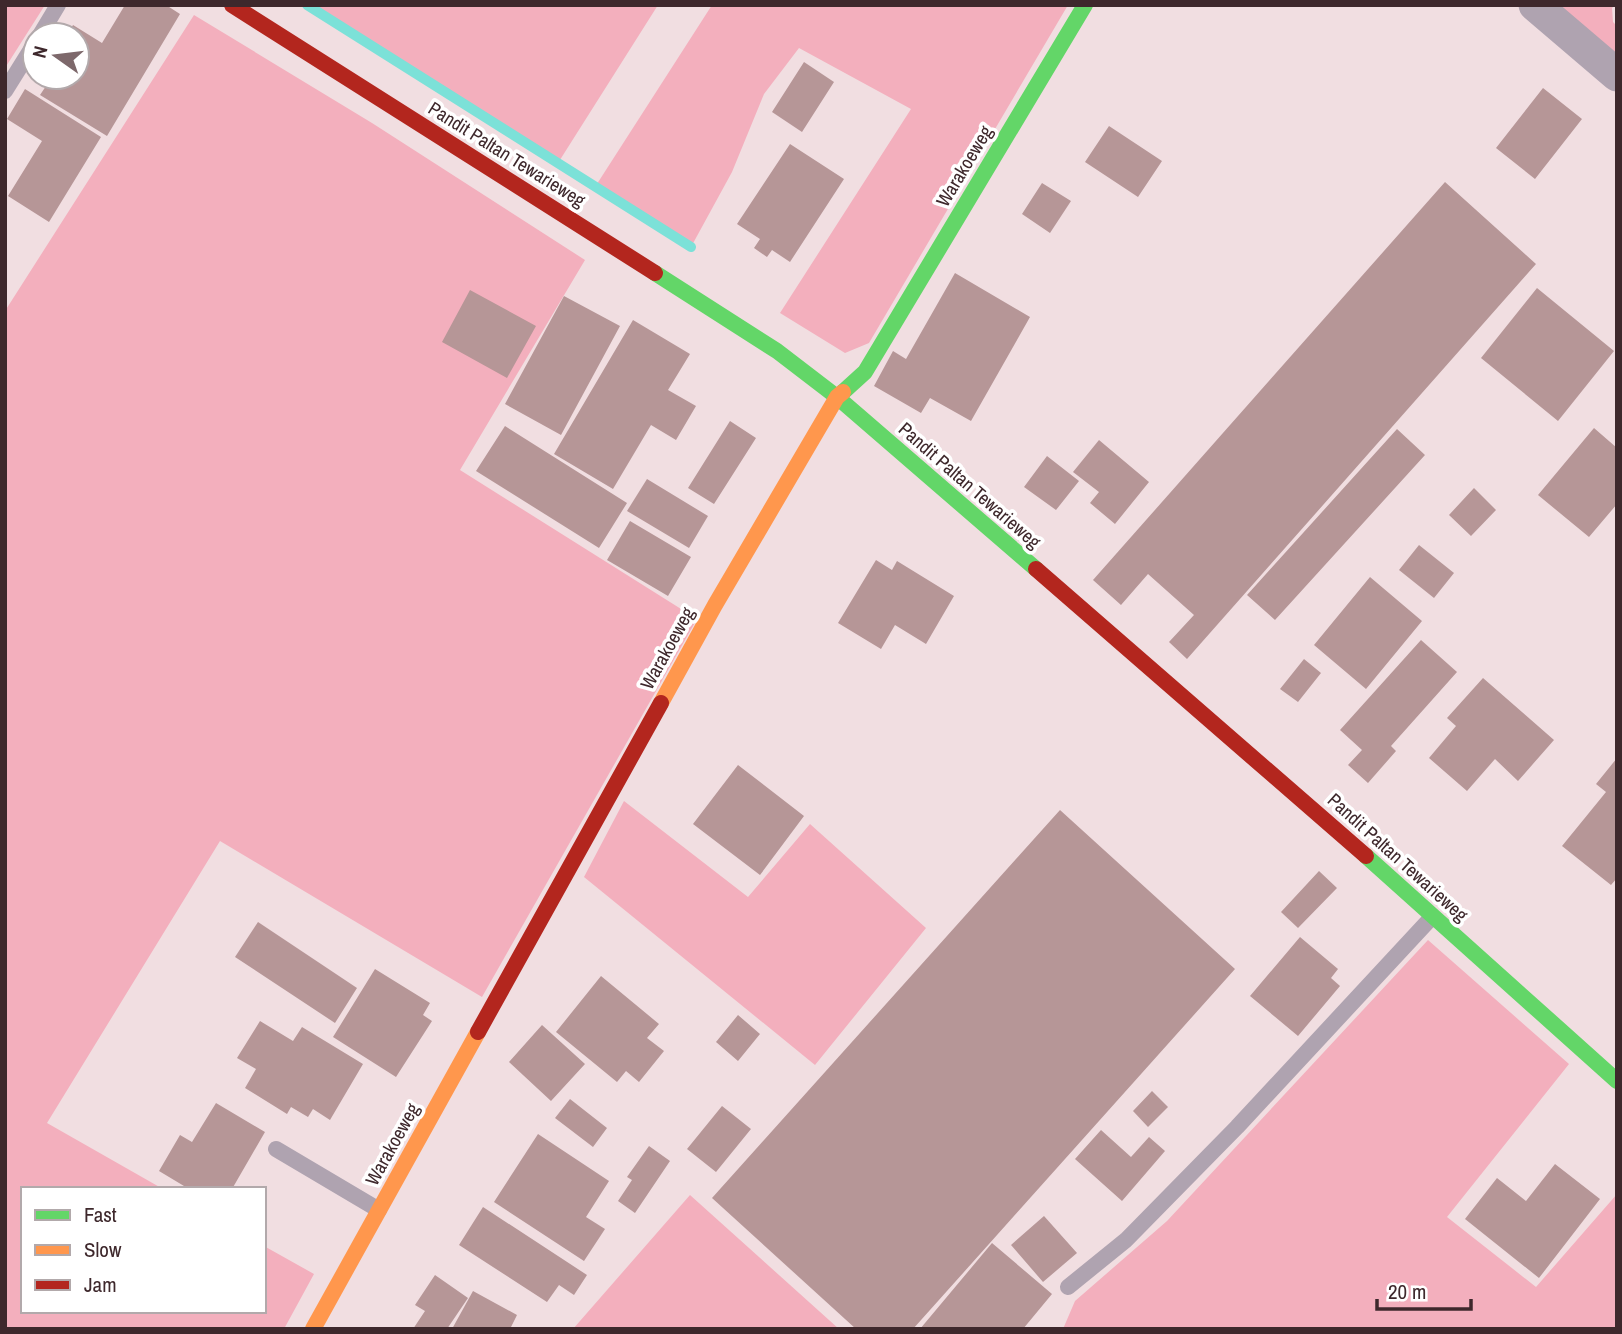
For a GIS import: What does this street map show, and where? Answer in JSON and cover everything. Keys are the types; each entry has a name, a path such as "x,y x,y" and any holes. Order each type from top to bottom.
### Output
{"street":[{"name":"Pandit Paltan Tewarieweg","path":"232,5 777,351 836,397 1331,825 1617,1080"},
{"name":"Warakoeweg","path":"313,1329 708,617 836,397 865,372 1085,5"},
{"path":"1535,5 1617,75"}],"lane":[{"path":"48,21 58,5"},
{"path":"5,92 21,66"},
{"path":"1068,1287 1126,1240 1228,1137 1432,917"},
{"path":"276,1149 379,1210"}],"shaded area":[{"path":"5,5 45,5 35,21 21,21 21,43 5,68"},
{"path":"307,5 658,5 558,163"},
{"path":"712,5 1068,5 869,343 845,353 780,313 911,109 799,48 764,94 732,172 691,247 595,187"},
{"path":"1556,5 1615,5 1612,8 1613,22 1617,26 1617,56"},
{"path":"194,15 372,123 585,260 460,470 697,619 482,997 220,841 47,1123 159,1187 21,1187 21,1313 266,1313 266,1247 314,1274 284,1329 5,1329 5,311"},
{"path":"624,801 748,897 810,824 926,928 815,1065 584,877"},
{"path":"1428,940 1569,1064 1447,1217 1536,1287 1617,1194 1617,1329 1063,1329 1075,1301 1167,1221"},
{"path":"690,1195 839,1329 573,1329"}],"building":[{"path":"125,5 166,5 180,14 107,136 40,95 43,91 91,91 91,36 102,43"},
{"path":"804,62 834,82 802,132 772,112"},
{"path":"1543,88 1582,119 1535,179 1496,148"},
{"path":"24,91 28,91 101,137 49,222 8,196 42,141 7,119"},
{"path":"1109,126 1162,161 1138,197 1085,162"},
{"path":"790,144 844,179 790,262 772,250 767,257 754,248 760,239 737,224"},
{"path":"1445,182 1536,264 1187,659 1169,642 1194,615 1148,574 1121,605 1093,580"},
{"path":"1042,183 1071,201 1050,233 1022,214"},
{"path":"955,273 1030,317 971,421 930,398 921,413 874,386 893,351 906,359"},
{"path":"1537,288 1614,351 1558,421 1481,358"},
{"path":"470,290 536,326 507,378 442,342"},
{"path":"564,296 620,326 561,435 505,404"},
{"path":"633,320 690,354 668,390 696,406 676,440 651,425 613,489 554,454"},
{"path":"730,421 756,438 714,504 688,488"},
{"path":"505,426 627,503 599,548 476,471"},
{"path":"1594,428 1617,448 1617,504 1589,537 1538,495"},
{"path":"1397,429 1425,455 1275,620 1247,595"},
{"path":"1099,440 1149,482 1115,524 1090,503 1099,492 1073,472"},
{"path":"1047,456 1079,481 1056,510 1024,487"},
{"path":"647,479 708,516 689,548 627,511"},
{"path":"1474,488 1496,510 1471,536 1449,515"},
{"path":"630,521 691,557 668,596 607,560"},
{"path":"1419,545 1454,573 1434,598 1399,570"},
{"path":"876,560 892,570 897,561 954,596 926,644 895,625 881,649 838,623"},
{"path":"1370,577 1422,621 1366,689 1314,645"},
{"path":"1421,640 1457,672 1391,746 1396,751 1368,783 1348,765 1362,750 1340,730"},
{"path":"1304,659 1321,673 1298,702 1280,689"},
{"path":"1483,678 1554,740 1518,781 1495,759 1467,791 1429,758 1456,726 1447,718"},
{"path":"1617,758 1617,878 1611,885 1562,846 1606,792 1596,784"},
{"path":"738,765 804,816 760,875 693,824"},
{"path":"1060,810 1235,969 913,1329 856,1329 712,1198"},
{"path":"1319,871 1337,888 1298,928 1281,912"},
{"path":"258,922 357,988 335,1023 235,957"},
{"path":"1300,937 1338,969 1331,978 1340,986 1298,1036 1250,996"},
{"path":"375,969 430,1003 423,1015 432,1021 396,1077 333,1037"},
{"path":"601,976 659,1024 647,1038 664,1051 639,1082 626,1071 617,1082 556,1032"},
{"path":"738,1015 760,1034 738,1061 716,1042"},
{"path":"260,1021 293,1041 302,1027 363,1064 330,1120 313,1109 308,1117 291,1107 287,1114 245,1088 256,1069 237,1058"},
{"path":"542,1025 585,1064 551,1101 509,1062"},
{"path":"1152,1091 1168,1107 1148,1127 1133,1111"},
{"path":"570,1099 607,1128 593,1147 555,1118"},
{"path":"216,1103 265,1132 233,1187 186,1187 159,1171 180,1135 192,1142"},
{"path":"722,1106 751,1129 716,1172 687,1149"},
{"path":"1101,1130 1131,1157 1149,1137 1165,1151 1122,1201 1075,1159"},
{"path":"538,1134 609,1181 586,1217 605,1229 584,1261 494,1202"},
{"path":"649,1146 670,1161 635,1213 618,1201 632,1180 627,1177"},
{"path":"1555,1164 1600,1199 1539,1278 1465,1219 1497,1178 1526,1201"},
{"path":"483,1207 587,1275 574,1295 559,1285 547,1302 459,1245"},
{"path":"1044,1216 1077,1253 1043,1282 1011,1245"},
{"path":"992,1243 1052,1294 1023,1329 920,1329"},
{"path":"435,1275 468,1298 447,1329 413,1329 425,1311 415,1305"},
{"path":"473,1291 517,1315 510,1329 452,1329"}],"waterway":[{"path":"307,5 691,247"}],"traffic: fast":[{"path":"843,392 865,372 1085,5"},
{"path":"655,273 777,351 837,397 1036,569"},
{"path":"1366,856 1617,1081"}],"traffic: slow":[{"path":"661,703 715,605 837,397 843,392"},
{"path":"313,1329 478,1032"}],"traffic: jam":[{"path":"232,5 655,273"},
{"path":"1036,569 1366,856"},
{"path":"478,1032 661,703"}]}
